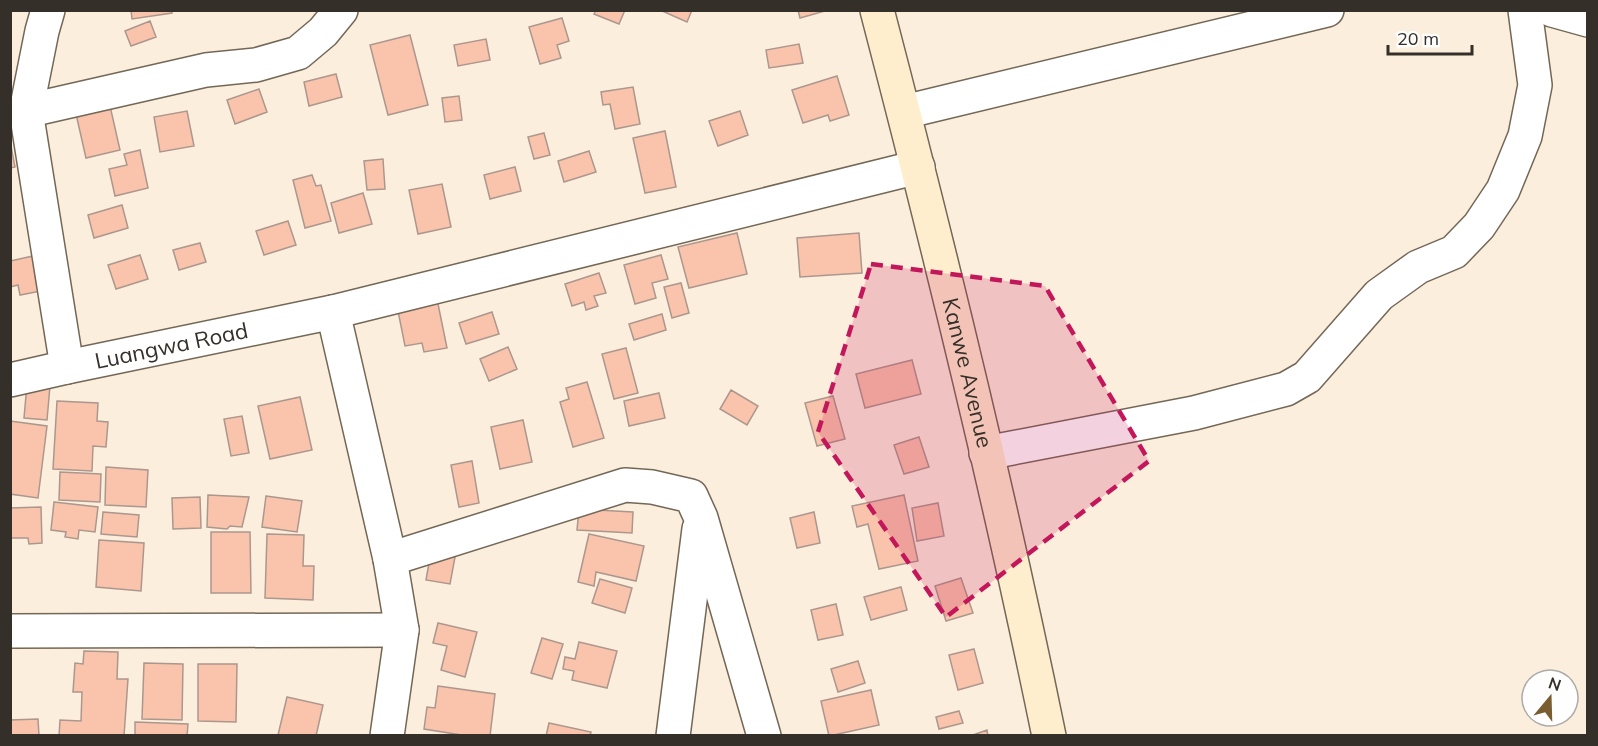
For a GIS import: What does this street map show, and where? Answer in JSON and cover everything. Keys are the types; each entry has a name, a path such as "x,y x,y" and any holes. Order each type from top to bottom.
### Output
{"main road":[{"name":"Kanwe Avenue","path":"877,10 918,167 1023,606 1049,735"}],"street":[{"path":"48,10 27,111 67,367"},
{"path":"27,111 206,70 256,65 298,53 323,32 340,10"},
{"path":"904,112 1327,10"},
{"path":"986,453 1194,413 1286,389 1307,377 1379,296 1418,267 1454,252 1479,226 1503,190 1525,136 1535,85 1525,10"},
{"path":"1552,10 1587,20"},
{"name":"Luangwa Road","path":"10,380 333,312 918,167"},
{"path":"333,312 390,559 402,630 387,735"},
{"path":"390,559 626,485 652,487 691,496 701,518 764,735"},
{"path":"673,735 701,518"},
{"path":"10,631 402,630"}],"highlighted area":[{"path":"871,264 1045,286 1149,461 946,617 818,432"}],"building":[{"path":"131,10 172,10 172,13 132,19"},
{"path":"596,10 625,10 619,24 594,14"},
{"path":"660,10 692,10 687,22"},
{"path":"798,10 825,10 825,11 800,18"},
{"path":"562,18 569,41 557,45 561,58 540,64 529,27"},
{"path":"150,21 156,37 131,46 125,31"},
{"path":"410,35 428,105 388,115 370,45"},
{"path":"486,39 490,60 458,66 454,45"},
{"path":"799,44 803,63 769,68 766,50"},
{"path":"336,74 342,97 309,106 304,82"},
{"path":"837,76 849,115 830,121 828,115 803,123 792,90"},
{"path":"633,87 640,124 615,129 610,104 603,105 601,92"},
{"path":"259,89 267,112 235,124 227,100"},
{"path":"459,96 462,120 445,122 442,98"},
{"path":"110,106 120,150 86,158 76,114"},
{"path":"187,111 194,146 160,152 154,117"},
{"path":"740,111 748,135 718,146 709,121"},
{"path":"665,131 676,187 645,193 633,138"},
{"path":"544,133 550,155 534,159 528,137"},
{"path":"10,141 15,167 10,168"},
{"path":"140,150 148,188 115,196 109,169 127,165 124,154"},
{"path":"589,151 596,172 564,182 558,161"},
{"path":"383,159 385,189 367,190 364,161"},
{"path":"515,167 521,191 490,199 484,175"},
{"path":"312,175 316,186 321,185 331,221 305,228 293,180"},
{"path":"442,184 451,227 418,234 409,190"},
{"path":"363,193 372,224 339,233 331,203"},
{"path":"122,205 128,228 94,238 88,215"},
{"path":"288,221 296,245 264,255 256,231"},
{"path":"737,233 747,274 689,288 678,247"},
{"path":"859,233 862,273 800,277 797,238"},
{"path":"200,243 206,262 179,270 173,250"},
{"path":"140,255 148,279 116,289 108,265"},
{"path":"661,255 668,279 652,283 656,298 635,304 624,265"},
{"path":"33,256 41,291 20,295 18,285 10,287 10,261"},
{"path":"599,273 606,293 594,296 598,306 586,310 584,302 572,306 565,284"},
{"path":"681,283 689,313 672,318 664,287"},
{"path":"437,299 447,348 424,352 422,343 405,346 398,311"},
{"path":"492,312 499,334 466,344 459,323"},
{"path":"662,314 666,330 634,340 629,324"},
{"path":"508,347 517,369 489,381 480,359"},
{"path":"626,348 638,393 614,399 602,354"},
{"path":"912,360 921,394 865,408 856,374"},
{"path":"587,382 604,438 573,447 560,402 569,399 566,388"},
{"path":"27,384 50,386 47,420 24,418"},
{"path":"731,390 758,406 747,425 720,409"},
{"path":"659,393 665,418 629,426 624,401"},
{"path":"833,396 845,439 817,446 805,403"},
{"path":"300,397 312,450 270,459 258,406"},
{"path":"57,401 98,403 97,421 108,422 106,447 93,446 92,471 53,469"},
{"path":"242,416 249,453 231,456 224,419"},
{"path":"523,420 532,462 500,469 491,427"},
{"path":"10,421 47,426 38,498 10,494"},
{"path":"919,437 929,467 904,474 894,445"},
{"path":"472,461 479,503 459,507 451,465"},
{"path":"106,467 148,470 146,507 105,505"},
{"path":"60,472 101,474 100,502 59,500"},
{"path":"208,495 249,497 242,527 230,526 227,529 207,527"},
{"path":"904,495 918,561 879,569 868,524 857,527 852,506"},
{"path":"266,496 302,501 297,532 262,527"},
{"path":"200,497 201,528 173,529 172,498"},
{"path":"54,502 98,507 95,532 79,530 78,539 65,537 66,532 51,530"},
{"path":"938,503 944,536 917,541 912,508"},
{"path":"41,507 42,543 29,544 28,538 10,538 10,508"},
{"path":"579,509 633,512 632,533 577,530"},
{"path":"103,512 139,515 137,537 101,534"},
{"path":"814,512 820,543 797,548 790,518"},
{"path":"211,532 250,532 251,593 211,593"},
{"path":"267,534 304,535 303,566 314,566 313,600 265,598"},
{"path":"589,534 644,546 636,581 596,572 594,586 578,582"},
{"path":"99,540 144,543 141,591 96,587"},
{"path":"431,552 455,557 450,584 426,580"},
{"path":"961,578 973,613 946,621 935,586"},
{"path":"600,579 632,588 625,613 592,603"},
{"path":"901,587 907,610 871,620 864,597"},
{"path":"836,604 843,635 818,640 811,610"},
{"path":"438,623 477,632 465,677 441,670 447,646 433,643"},
{"path":"542,638 563,644 552,679 531,673"},
{"path":"579,642 617,651 607,688 572,680 574,671 563,669 565,657 575,659"},
{"path":"974,649 983,683 958,690 949,655"},
{"path":"84,651 118,652 117,679 128,679 124,736 59,736 60,720 81,721 82,692 73,692 75,663 83,664"},
{"path":"858,661 865,683 838,692 831,669"},
{"path":"144,663 183,664 182,720 142,719"},
{"path":"198,664 237,664 236,722 198,721"},
{"path":"438,686 495,694 490,736 468,736 424,729 427,707 435,708"},
{"path":"871,690 879,725 829,736 821,701"},
{"path":"287,697 323,705 316,736 278,735"},
{"path":"959,711 963,723 939,729 936,717"},
{"path":"38,719 39,736 10,736 10,720"},
{"path":"135,722 188,724 187,736 135,736"},
{"path":"549,723 591,732 590,736 546,736"},
{"path":"987,730 988,736 970,736"}]}
